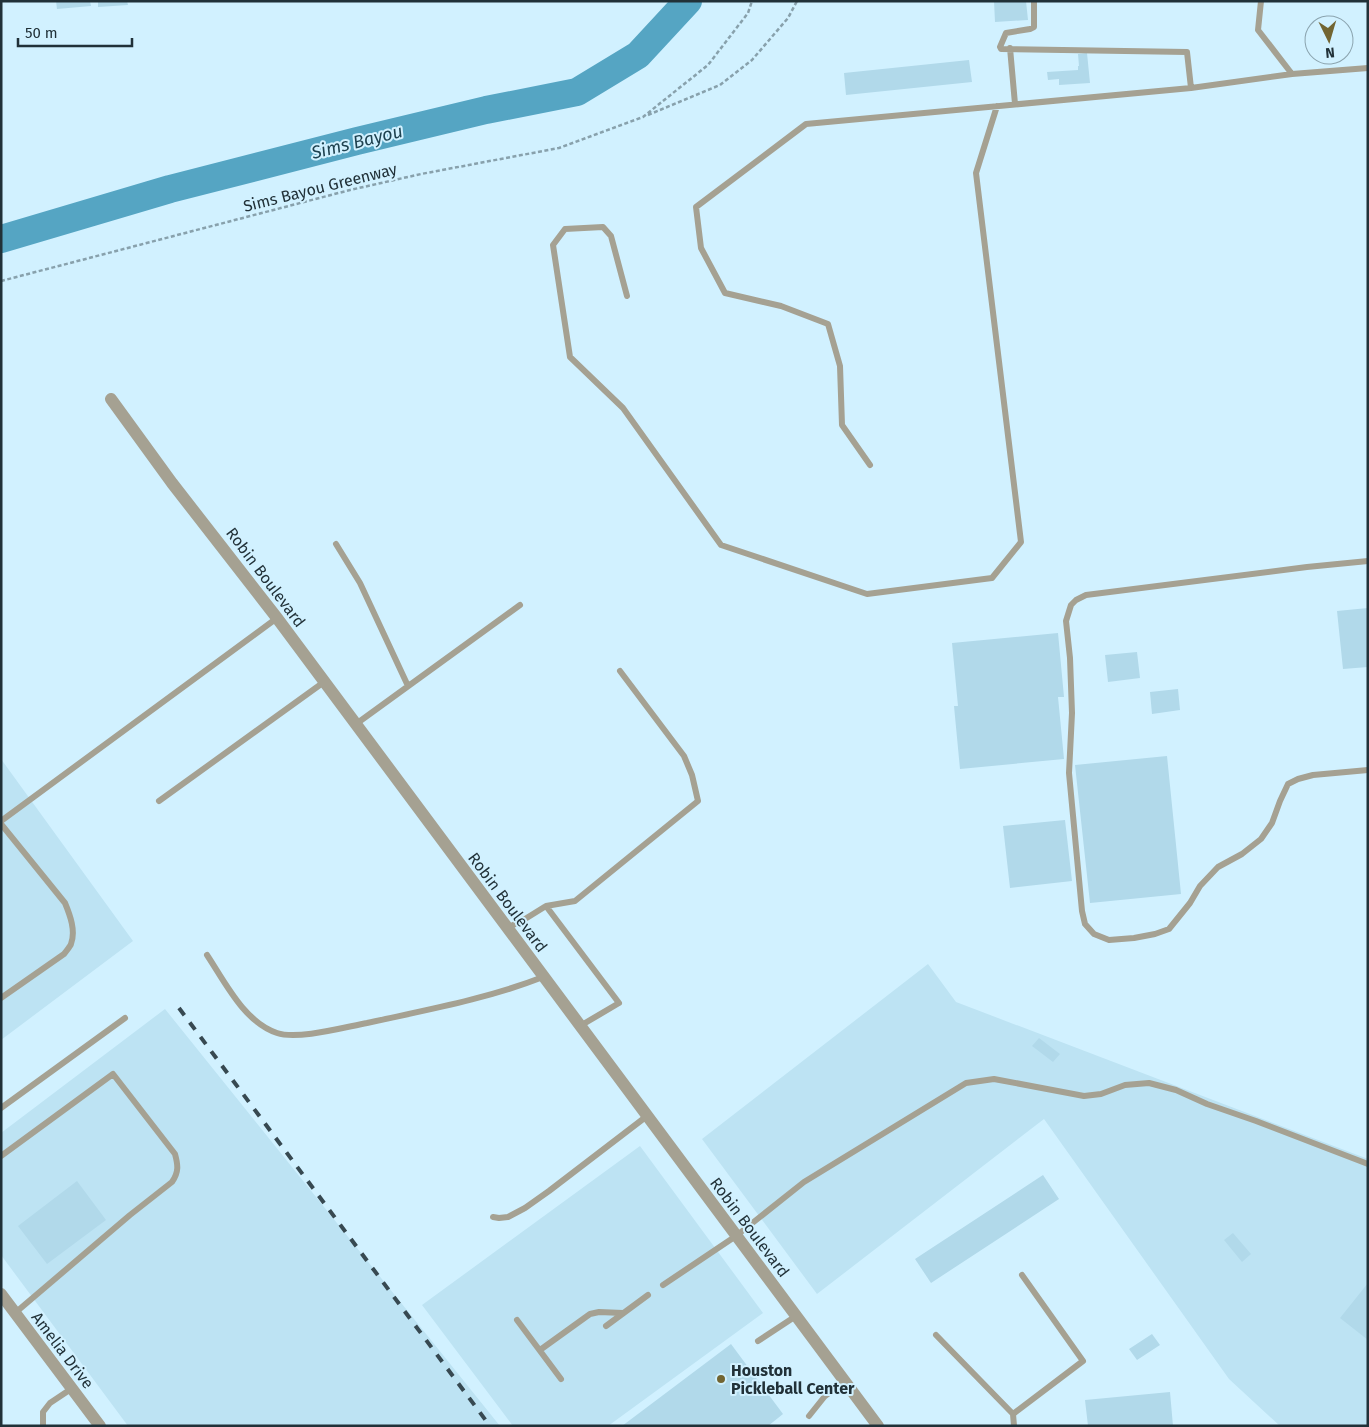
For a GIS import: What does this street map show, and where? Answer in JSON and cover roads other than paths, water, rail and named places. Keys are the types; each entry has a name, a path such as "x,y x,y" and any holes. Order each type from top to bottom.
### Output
{"street":[{"name":"Robin Boulevard","path":"111,399 172,482 277,618 878,1426"},
{"name":"Amelia Drive","path":"1,1294 100,1426"}],"lane":[{"path":"1034,1 1034,27 1004,34 1001,49 1187,52 1191,88"},
{"path":"1261,1 1258,30 1292,74"},
{"path":"1010,48 1015,104"},
{"path":"870,465 842,425 840,366 828,324 781,306 725,293 701,248 696,207 806,124 1191,88 1292,74 1368,68"},
{"path":"627,296 612,236 603,227 566,229 553,245 570,357 623,408 721,546 867,594 992,578 1021,542 976,172 997,106"},
{"path":"336,544 360,583 408,686"},
{"path":"1368,561 1086,595 1071,605 1066,621 1070,658 1072,714 1069,773 1082,912 1085,924 1094,934 1109,940 1141,937 1169,929 1190,903 1200,886 1218,867 1242,854 1261,838 1272,823 1288,784 1313,775 1368,770"},
{"path":"356,724 520,605"},
{"path":"1,998 64,954 71,944 72,931 65,903 1,822 277,618"},
{"path":"507,928 546,906 575,901 698,801 692,774 684,756 620,671"},
{"path":"160,801 324,682"},
{"path":"546,906 619,1003 580,1026"},
{"path":"207,955 245,1011 260,1025 278,1033 299,1034 338,1029 516,988 544,977"},
{"path":"1,1108 125,1018"},
{"path":"1,1156 113,1074 175,1154 178,1170 172,1182 76,1260 15,1313"},
{"path":"663,1285 736,1236 804,1182 966,1083 994,1078 1084,1096 1101,1094 1125,1084 1150,1083 1176,1090 1207,1104 1256,1120 1368,1164"},
{"path":"493,1217 508,1217 525,1208 647,1116"},
{"path":"1013,1414 1083,1361 1022,1275"},
{"path":"606,1326 648,1295"},
{"path":"540,1350 590,1314 599,1312 623,1313"},
{"path":"758,1341 796,1316"},
{"path":"518,1320 561,1379"},
{"path":"936,1335 1013,1414 1014,1426"},
{"path":"808,1416 825,1396 845,1381"},
{"path":"43,1426 43,1412 50,1403 72,1388"}],"waterway":[{"name":"Sims Bayou","path":"1,239 170,189 357,141 486,110 577,92 638,55 688,1"}],"railway":[{"path":"179,1008 490,1426"}],"place":[{"name":"Houston Pickleball Center","path":"721,1379"}]}
